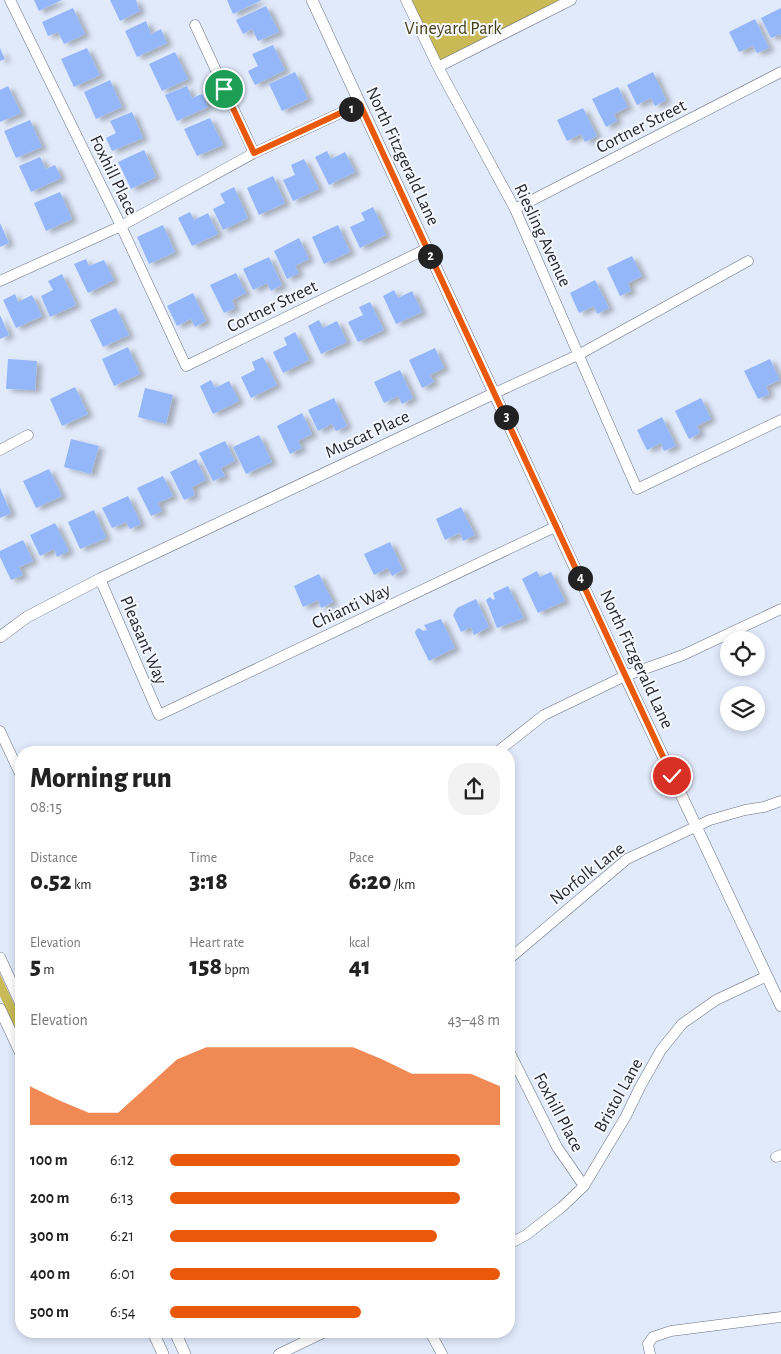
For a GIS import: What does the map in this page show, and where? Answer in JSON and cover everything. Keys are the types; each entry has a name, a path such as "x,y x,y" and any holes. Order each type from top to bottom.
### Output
{"street":[{"name":"Foxhill Place","path":"10,0 121,226 186,366"},
{"name":"North Fitzgerald Lane","path":"312,0 625,676 781,1006"},
{"name":"Riesling Avenue","path":"406,0 438,67 515,209 580,354 637,489 781,420"},
{"path":"438,67 571,0"},
{"path":"194,25 254,153"},
{"name":"Cortner Street","path":"515,209 781,72"},
{"path":"0,281 121,226 254,153 360,104"},
{"name":"Cortner Street","path":"186,366 426,249"},
{"name":"Muscat Place","path":"0,637 27,617 100,579 580,354 748,261"},
{"path":"0,450 28,435"},
{"name":"Chianti Way","path":"159,715 556,526"},
{"name":"Pleasant Way","path":"100,579 159,715"},
{"path":"505,746 544,715 625,676 683,655 781,609"},
{"path":"0,731 15,763"},
{"name":"Norfolk Lane","path":"515,954 627,859 710,820 781,801"},
{"path":"0,958 15,991"},
{"name":"Bristol Lane","path":"515,1241 526,1235 555,1213 584,1186 626,1116 661,1050 682,1024 716,1000 767,976"},
{"path":"0,1009 15,1041"},
{"name":"Foxhill Place","path":"515,1063 557,1147 584,1186"},
{"path":"650,1354 648,1344 653,1337 671,1331 781,1317"},
{"path":"156,1338 163,1354"},
{"path":"178,1338 185,1354"},
{"path":"279,1354 312,1338"},
{"path":"433,1338 442,1354"}],"green space":[{"name":"Vineyard Park","path":"406,0 570,0 438,67"},
{"path":"0,974 15,1006 15,1028 0,996"}],"building":[{"path":"34,0 62,0 39,11"},
{"path":"110,0 136,0 140,11 120,21"},
{"path":"227,0 262,0 233,14"},
{"path":"266,6 279,32 258,41 252,29 243,34 236,20"},
{"path":"73,8 85,34 64,44 58,32 48,36 42,22"},
{"path":"781,8 781,34 771,38 761,18"},
{"path":"755,19 769,48 757,53 753,46 739,52 729,32"},
{"path":"146,21 151,34 161,29 167,43 137,57 125,31"},
{"path":"273,45 285,70 255,85 248,71 258,66 252,54"},
{"path":"0,48 5,59 0,61"},
{"path":"87,48 100,75 74,87 61,59"},
{"path":"175,52 188,79 162,91 149,64"},
{"path":"295,72 308,99 282,111 269,84"},
{"path":"653,72 666,100 655,106 651,98 637,105 627,85"},
{"path":"110,80 122,107 96,119 84,92"},
{"path":"8,86 21,113 0,122 0,90"},
{"path":"187,86 192,98 202,94 208,107 177,121 165,95"},
{"path":"618,87 628,107 614,114 617,121 606,127 592,99"},
{"path":"583,108 597,136 585,142 581,134 567,141 557,120"},
{"path":"132,112 143,138 112,151 106,138 116,133 110,121"},
{"path":"210,118 223,145 197,156 184,129"},
{"path":"30,120 42,147 16,158 4,131"},
{"path":"144,150 156,177 131,189 118,162"},
{"path":"327,151 331,159 345,152 355,172 329,185 315,157"},
{"path":"40,157 46,169 55,165 61,178 31,192 19,166"},
{"path":"304,159 319,189 293,201 283,180 295,175 291,165"},
{"path":"273,176 285,203 259,215 247,188"},
{"path":"234,187 248,218 223,230 213,209 225,203 220,194"},
{"path":"60,192 72,219 46,231 34,203"},
{"path":"373,207 386,235 360,248 350,227 365,220 361,213"},
{"path":"190,212 194,220 208,213 218,234 192,246 178,218"},
{"path":"0,223 9,243 0,247"},
{"path":"163,225 175,252 149,264 137,237"},
{"path":"338,225 350,252 324,264 312,237"},
{"path":"299,238 309,259 295,266 299,273 287,279 274,251"},
{"path":"632,256 642,276 628,283 631,291 620,296 607,268"},
{"path":"269,257 282,285 271,291 267,283 253,290 243,269"},
{"path":"86,259 89,266 104,260 114,280 88,293 74,264"},
{"path":"236,273 246,293 232,300 235,308 224,313 210,285"},
{"path":"62,274 76,305 50,317 41,296 53,290 48,281"},
{"path":"595,280 609,308 597,314 594,306 579,313 570,293"},
{"path":"394,290 398,298 412,291 422,312 396,324 383,296"},
{"path":"193,293 206,321 195,327 191,319 177,326 167,306"},
{"path":"15,294 18,302 32,295 42,316 16,328 3,300"},
{"path":"370,302 384,330 358,342 348,322 363,315 359,307"},
{"path":"116,308 129,335 103,347 90,320"},
{"path":"0,315 9,335 0,339"},
{"path":"319,320 323,328 337,321 347,342 321,354 308,326"},
{"path":"295,332 309,360 283,373 273,352 287,345 284,338"},
{"path":"128,347 140,374 114,386 102,359"},
{"path":"435,348 444,368 430,375 434,382 422,388 409,360"},
{"path":"263,357 277,385 251,398 241,377 255,370 252,362"},
{"path":"8,359 37,361 35,390 6,389"},
{"path":"770,359 780,380 766,386 769,394 758,399 744,371"},
{"path":"400,370 413,398 402,404 398,396 384,403 374,382"},
{"path":"211,380 215,388 229,381 239,401 213,414 200,386"},
{"path":"75,387 88,414 62,426 50,399"},
{"path":"145,388 173,395 166,424 138,417"},
{"path":"334,398 347,426 336,431 332,424 318,431 308,410"},
{"path":"701,398 711,419 697,426 700,433 689,439 675,411"},
{"path":"302,413 312,434 298,441 302,448 290,454 277,426"},
{"path":"662,417 676,446 664,451 661,443 647,450 637,430"},
{"path":"259,435 272,462 246,474 233,447"},
{"path":"71,439 99,446 91,474 64,467"},
{"path":"225,441 235,461 221,468 225,476 213,481 199,453"},
{"path":"196,459 206,480 192,487 195,495 184,500 170,472"},
{"path":"49,469 62,496 36,508 23,481"},
{"path":"163,476 173,496 158,503 162,511 151,516 137,488"},
{"path":"0,488 11,513 0,518"},
{"path":"128,496 141,524 130,529 126,522 112,528 102,508"},
{"path":"461,507 475,535 463,541 460,533 445,540 436,519"},
{"path":"94,510 106,538 80,549 68,522"},
{"path":"55,523 69,551 57,557 54,549 40,556 30,535"},
{"path":"23,540 33,561 19,567 23,575 11,580 0,557 0,551"},
{"path":"390,542 403,570 392,576 388,568 374,575 364,554"},
{"path":"537,571 540,577 551,572 565,601 538,613 522,579"},
{"path":"319,574 333,602 321,608 318,600 303,607 294,586"},
{"path":"508,586 524,618 497,628 486,600 490,597 493,600 495,599 493,593"},
{"path":"476,599 489,627 474,635 471,627 461,632 453,615 457,608"},
{"path":"441,619 455,648 429,661 415,633 419,628 423,631 427,630 424,625"}],"route":[{"path":"224,89 254,153 360,104 672,776"}]}
